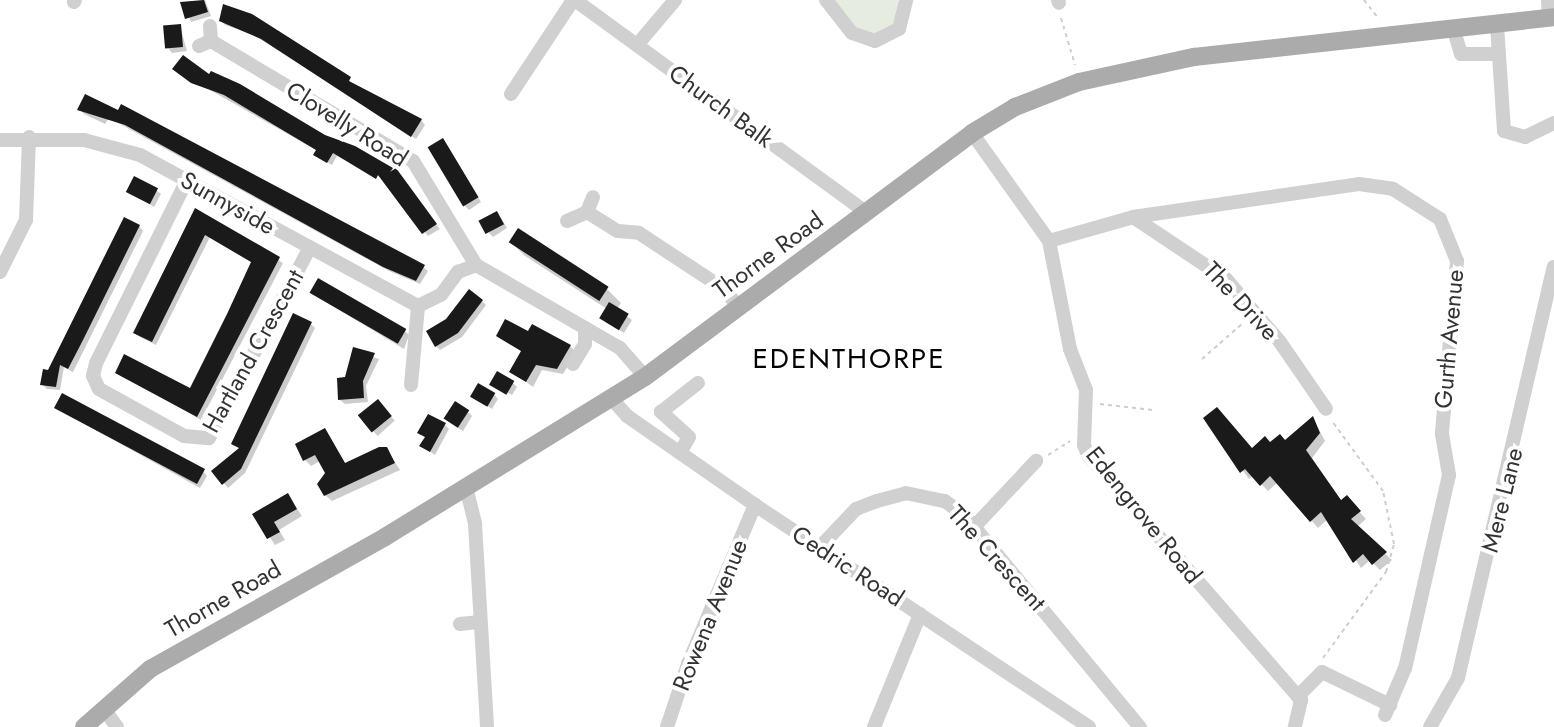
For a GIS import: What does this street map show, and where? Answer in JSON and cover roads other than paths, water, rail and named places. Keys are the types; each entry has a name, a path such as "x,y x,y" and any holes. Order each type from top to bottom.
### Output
{"main road":[{"name":"Thorne Road","path":"84,727 150,669 466,487 645,377 972,133 1015,107 1079,82 1194,57 1454,31 1497,25 1550,12"}],"street":[{"name":"Church Balk","path":"574,0 866,212"},
{"path":"511,94 574,0"},
{"path":"637,45 675,0"},
{"path":"826,0 852,33 875,41 899,29 906,0"},
{"path":"1497,25 1504,131 1525,137 1554,123"},
{"path":"1454,31 1461,54 1498,54"},
{"name":"Clovelly Road","path":"207,38 413,161 476,265 620,348 645,377"},
{"name":"Edengrove Road","path":"972,133 1049,241 1070,349 1087,402 1084,433 1088,455 1299,698"},
{"path":"0,272 26,220 29,137"},
{"name":"Sunnyside","path":"0,140 29,137 106,145 140,155 418,306"},
{"name":"Hartland Crescent","path":"187,180 96,363 93,376 99,389 184,436 209,438 309,249"},
{"name":"Gurth Avenue","path":"1049,241 1133,217 1376,185 1429,209 1447,230 1457,261 1442,434 1449,475 1412,641 1387,710 1320,672 1299,698"},
{"path":"567,221 587,212 593,197"},
{"path":"1169,239 1171,211"},
{"path":"587,212 618,231 639,233 721,287 739,306"},
{"name":"The Drive","path":"1133,217 1202,258 1256,312 1326,409"},
{"path":"411,385 418,306 441,295 458,272 476,265"},
{"name":"Mere Lane","path":"1430,727 1458,678 1554,267"},
{"path":"573,364 585,344 585,328"},
{"path":"1301,400 1307,381"},
{"path":"680,453 689,437 661,412 698,383"},
{"name":"Cedric Road","path":"611,398 627,416 755,505 1089,727"},
{"path":"974,527 1036,461"},
{"path":"466,487 475,524 487,727"},
{"name":"The Crescent","path":"820,547 856,509 906,493 945,501 974,527 1140,727"},
{"name":"Rowena Avenue","path":"667,727 688,664 755,505"},
{"path":"874,727 920,614"},
{"path":"460,624 480,622"},
{"path":"1295,727 1299,698"},
{"path":"104,709 117,727"}],"district":[{"name":"EDENTHORPE","path":"849,359"}]}
